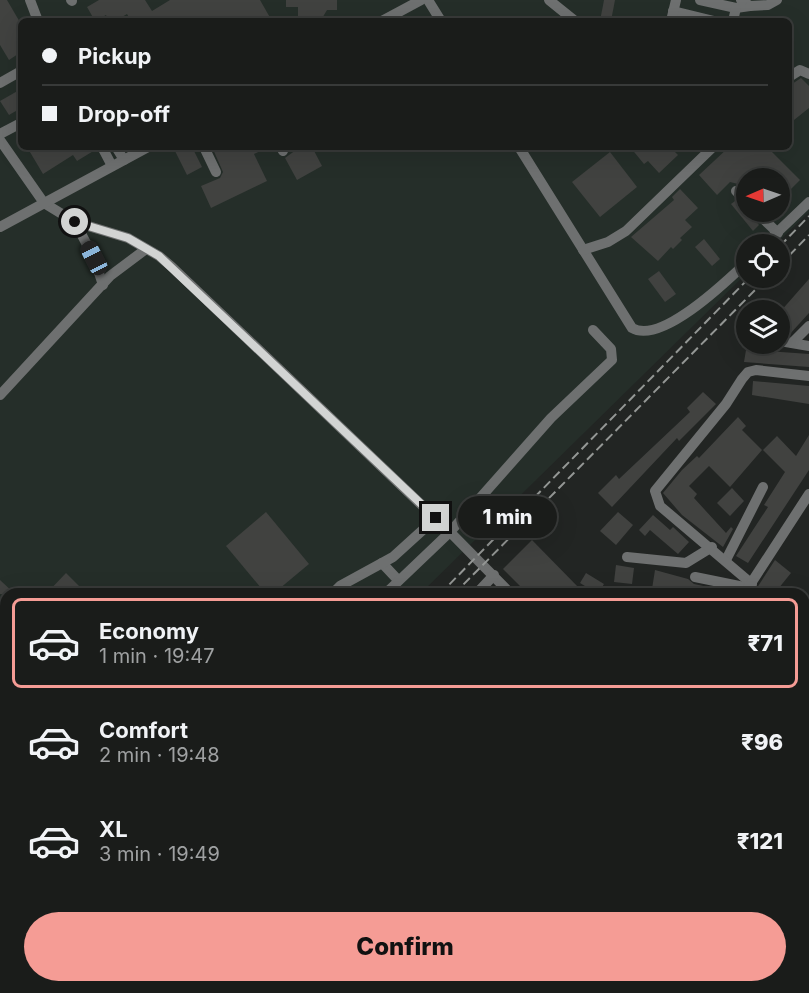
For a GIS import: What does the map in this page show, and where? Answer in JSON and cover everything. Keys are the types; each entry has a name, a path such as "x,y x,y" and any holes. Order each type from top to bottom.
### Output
{"street":[{"path":"30,0 37,18"},
{"path":"388,18 421,0"},
{"path":"428,0 439,18"},
{"path":"549,0 571,18"},
{"path":"700,0 742,5 768,5 777,0"},
{"path":"673,11 702,18"},
{"path":"792,76 806,69"},
{"path":"0,83 18,73"},
{"path":"0,134 18,125"},
{"path":"0,140 44,203 75,222 128,238 172,267 506,588"},
{"path":"104,150 112,166"},
{"path":"118,150 124,160"},
{"path":"0,227 142,150"},
{"path":"205,150 216,172"},
{"path":"525,150 632,328 646,333 655,331 706,299 736,272"},
{"path":"583,250 608,242 626,231 709,150"},
{"path":"766,222 778,233 809,202"},
{"path":"75,222 94,258 103,285"},
{"path":"0,394 124,264 146,249"},
{"path":"792,343 809,326"},
{"path":"391,588 450,532 551,418 612,360 611,349 593,330"},
{"path":"792,343 809,346"},
{"path":"748,588 726,560 660,506 655,491 726,404 748,372 756,369 809,376"},
{"path":"726,560 763,487"},
{"path":"750,588 809,494"},
{"path":"338,588 393,557 436,518"},
{"path":"627,557 686,563 711,547"},
{"path":"382,563 398,580"},
{"path":"482,588 494,575"},
{"path":"695,577 744,588"}],"shaded area":[{"path":"0,0 809,0 809,212 786,234 736,234 736,284 426,588 0,588"}],"building":[{"path":"0,0 7,0 18,19 18,54 9,60 0,45"},
{"path":"99,0 145,0 152,11 170,0 260,0 270,18 129,18 127,14 120,18 108,18 106,15 93,18 87,7"},
{"path":"286,0 337,0 337,10 327,10 322,18 298,18 298,7 286,7"},
{"path":"604,0 615,0 612,18 601,18"},
{"path":"801,78 809,86 809,108 792,122 792,84"},
{"path":"18,91 18,110 9,115 0,101"},
{"path":"29,150 95,150 77,161 73,155 43,174"},
{"path":"174,150 194,150 202,167 187,175"},
{"path":"213,150 263,150 254,154 267,181 211,208 201,186 220,178 223,172"},
{"path":"296,150 314,150 322,166 297,180 285,158"},
{"path":"632,150 673,150 678,155 659,173 648,161 644,164"},
{"path":"726,150 770,150 788,168 736,168 736,184 730,182 717,195 699,175"},
{"path":"610,152 637,187 600,217 572,182"},
{"path":"790,170 800,180 790,190"},
{"path":"680,189 698,208 685,220 692,227 680,238 682,240 673,249 671,247 658,261 631,237 674,200 672,197"},
{"path":"736,202 736,210 731,204"},
{"path":"746,222 757,222 759,225 753,231"},
{"path":"704,239 720,259 712,266 695,247"},
{"path":"659,271 676,294 665,302 648,279"},
{"path":"809,279 809,313 790,334 790,301"},
{"path":"745,354 809,354 809,367 744,362"},
{"path":"753,381 809,386 809,404 752,395"},
{"path":"703,392 716,404 679,441 677,438 612,507 598,493 616,475 619,479 690,412 687,408"},
{"path":"738,417 746,426 742,430 762,450 730,487 709,466 689,486 697,494 694,498 726,533 731,527 733,529 723,547 682,515 663,493 682,470 697,456 699,458"},
{"path":"809,435 809,470 748,563 736,556 768,507 764,505 785,472 763,450 777,436 796,456"},
{"path":"732,488 744,501 730,516 717,503"},
{"path":"266,512 309,564 280,588 261,588 226,546"},
{"path":"618,512 633,525 616,545 600,531"},
{"path":"653,515 670,530 673,527 689,542 678,554 650,530 645,536 639,530"},
{"path":"532,540 579,588 522,588 503,569"},
{"path":"775,560 791,573 779,588 757,588"},
{"path":"616,565 634,568 632,584 614,582"},
{"path":"655,570 713,588 652,588"},
{"path":"66,573 81,588 52,588"},
{"path":"586,573 604,584 602,588 588,588 580,583"},
{"path":"0,580 9,588 0,588"}],"railway":[{"path":"790,236 809,216"},
{"path":"790,255 809,235"},
{"path":"446,588 739,288"},
{"path":"460,588 757,288"}],"route":[{"path":"75,222 128,238 159,256 436,518"}]}
